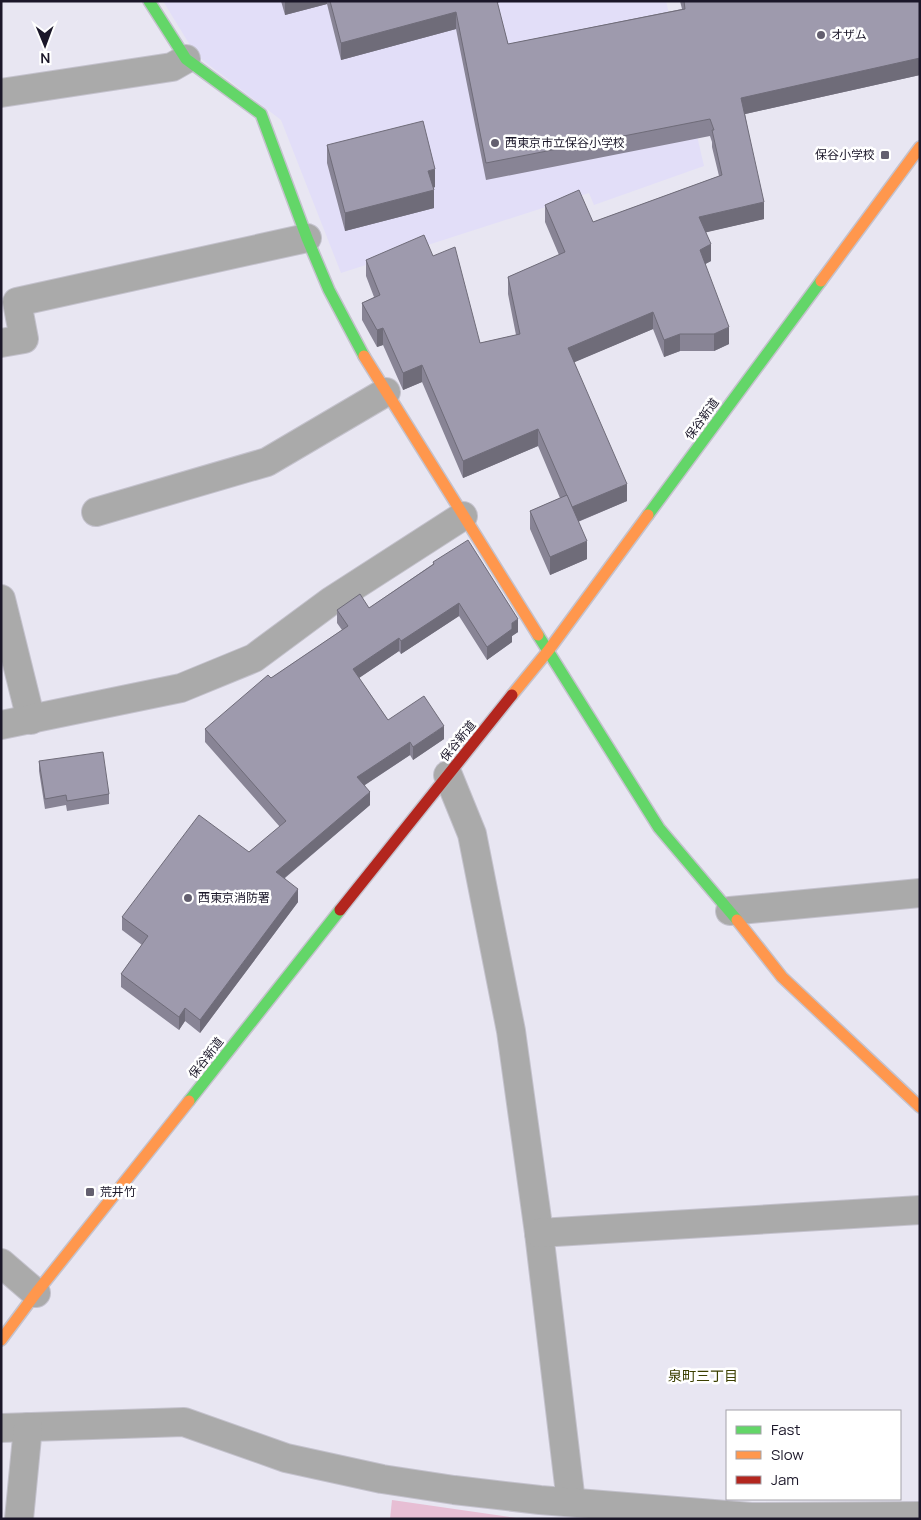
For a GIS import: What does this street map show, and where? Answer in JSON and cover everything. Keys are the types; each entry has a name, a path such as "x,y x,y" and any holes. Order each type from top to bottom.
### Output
{"main road":[{"path":"149,1 186,59 261,114 307,238 329,290 369,366 659,828 730,911 782,978 920,1107"},
{"name":"保谷新道","path":"1,1340 36,1293 548,651 920,147"}],"street":[{"path":"1,93 172,68 186,59"},
{"path":"1,343 24,339 17,302 307,238"},
{"path":"96,512 267,462 386,392"},
{"path":"1,725 182,688 254,658 331,601 462,516"},
{"path":"1,599 31,720"},
{"path":"448,776 472,834 511,1031 578,1508"},
{"path":"730,911 920,893"},
{"path":"539,1233 920,1210"},
{"path":"1,1263 36,1293"},
{"path":"1,1428 184,1422 286,1458 382,1479 578,1508 751,1517 920,1516"},
{"path":"18,1519 28,1427"}],"shaded area":[{"name":"西東京市立保谷小学校","path":"163,1 666,1 704,166 594,205 589,193 341,273 281,120 196,55"},
{"path":"392,1500 523,1519 390,1519"}],"building":[{"path":"330,1 497,1 508,44 685,9 684,1 920,1 920,58 741,98 764,202 699,217 711,244 700,250 729,327 714,334 680,334 664,340 653,312 568,348 627,484 572,507 538,429 463,461 422,365 403,373 383,328 377,330 362,303 380,295 366,260 424,235 433,256 455,247 480,343 520,334 508,277 565,252 545,205 579,190 593,222 722,175 712,130 714,130 710,119 486,163 456,12 341,43"},
{"path":"423,121 435,169 428,171 434,190 345,213 327,145"},
{"path":"567,495 587,541 550,557 530,511"},
{"path":"468,540 518,619 512,623 512,629 487,647 459,603 401,641 399,638 353,669 388,720 424,696 444,726 413,747 410,742 357,777 370,792 276,872 298,889 200,1020 185,1008 179,1017 121,974 148,936 122,917 199,815 249,852 286,821 205,729 268,675 271,678 348,626 337,610 360,594 369,608 434,564 433,562"},
{"path":"103,752 109,794 67,801 66,795 45,799 39,761"}],"traffic: fast":[{"path":"149,1 186,59 261,114 307,238 329,290 364,356"},
{"path":"648,515 821,281"},
{"path":"538,635 659,828 737,920"},
{"path":"189,1101 340,910"}],"traffic: slow":[{"path":"821,281 920,147"},
{"path":"364,356 538,635"},
{"path":"512,695 548,651 648,515"},
{"path":"737,920 782,977 920,1107"},
{"path":"1,1340 36,1293 189,1101"}],"traffic: jam":[{"path":"340,910 512,695"}],"place":[{"name":"オザム","path":"821,35"},
{"name":"西東京市立保谷小学校","path":"495,143"},
{"name":"保谷小学校","path":"885,155"},
{"name":"西東京消防署","path":"188,898"},
{"name":"荒井竹","path":"90,1192"}],"district":[{"name":"泉町三丁目","path":"703,1376"}]}
